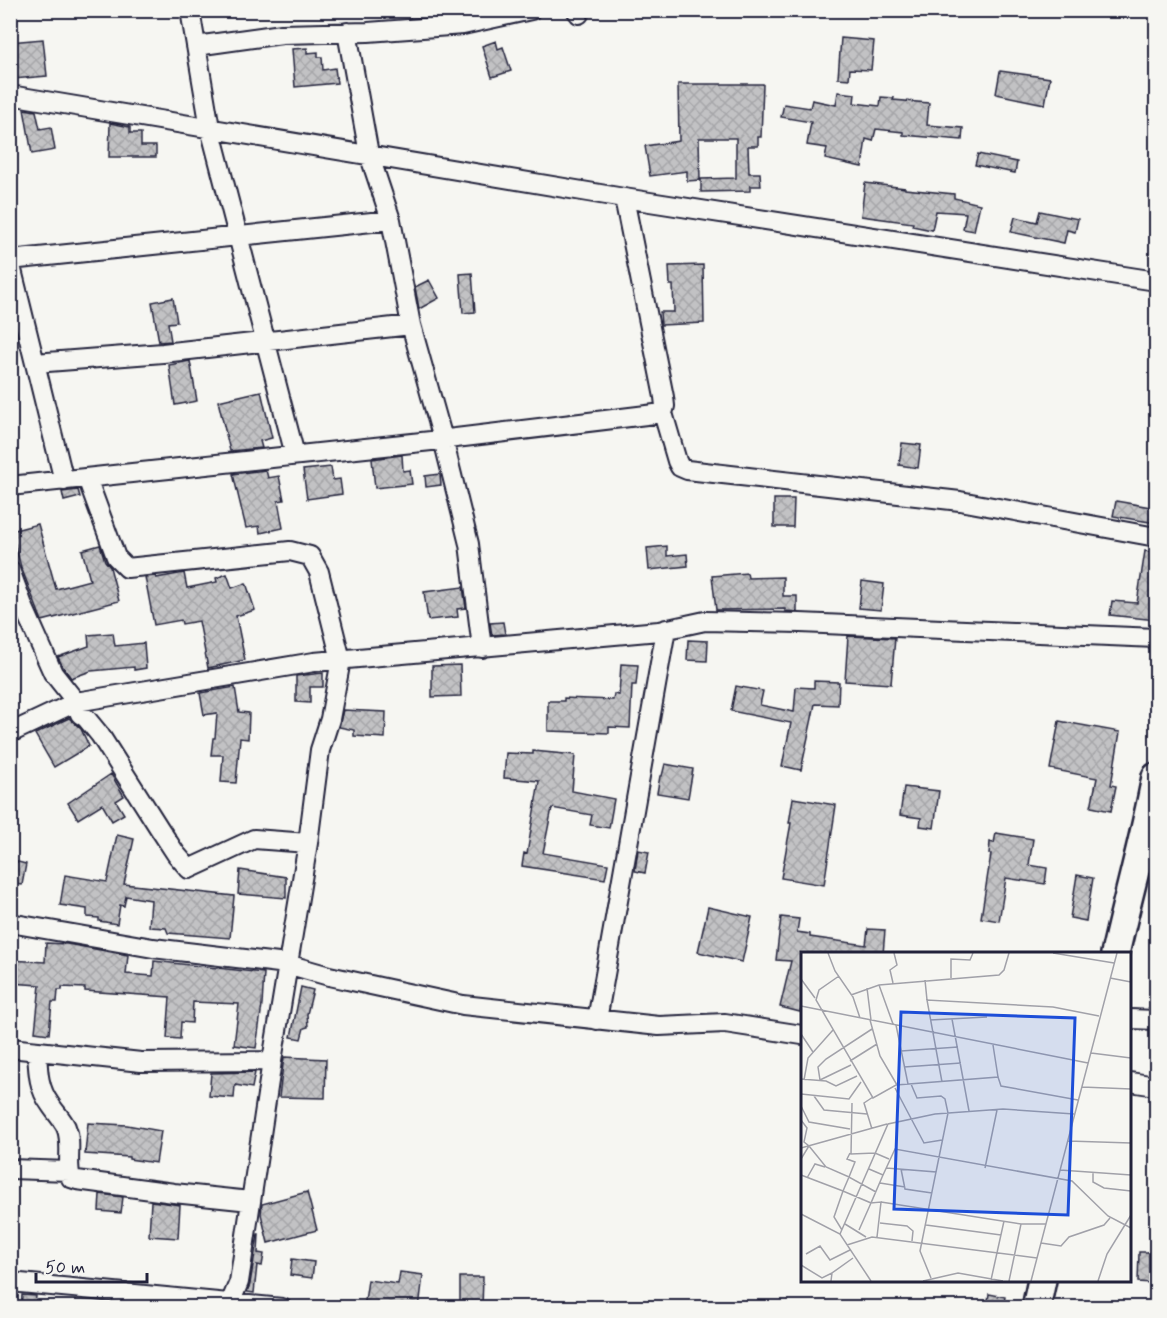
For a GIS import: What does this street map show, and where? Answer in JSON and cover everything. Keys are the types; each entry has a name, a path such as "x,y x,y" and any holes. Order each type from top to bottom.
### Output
{"main road":[{"path":"1115,952 1130,888 1152,825 1156,777"},
{"path":"1036,1308 1042,1282"}],"street":[{"path":"190,10 210,128 295,455"},
{"path":"196,46 282,34 464,25 531,10"},
{"path":"347,32 369,154 392,220 411,325 469,544 482,648"},
{"path":"10,95 624,198 1156,281"},
{"path":"624,198 664,397 663,413 676,461 680,467 687,470 960,501 1156,537"},
{"path":"64,481 10,261 392,220"},
{"path":"35,363 163,353 411,325"},
{"path":"10,486 443,440 663,413"},
{"path":"87,478 116,557 127,568 290,551 310,556 319,572 341,660 330,719 320,750 308,843 287,964 239,1282 229,1305"},
{"path":"10,570 53,673 76,702 80,714 100,735 155,822 189,869 254,839 308,843"},
{"path":"10,733 76,702 303,664 666,629 705,621 1156,638"},
{"path":"597,1020 666,629"},
{"path":"10,922 153,948 287,964 463,1005 659,1026 725,1023 801,1035"},
{"path":"1131,1019 1156,1020"},
{"path":"10,1048 141,1062 272,1061"},
{"path":"36,1051 39,1084 67,1128 71,1178 250,1201"},
{"path":"1131,1082 1156,1086"},
{"path":"10,1169 69,1171"},
{"path":"10,1282 229,1305 282,1308"}],"building":[{"path":"841,38 874,41 871,70 850,69 849,79 838,78"},
{"path":"43,39 47,76 13,79 10,42"},
{"path":"496,41 498,49 503,47 511,71 492,77 482,46"},
{"path":"307,48 307,53 318,52 318,57 322,57 323,70 335,68 337,83 295,87 292,49"},
{"path":"1000,71 1050,78 1045,104 996,94"},
{"path":"678,84 763,84 761,137 758,137 758,146 748,146 749,173 760,173 761,186 750,186 750,191 701,192 701,179 736,178 736,138 699,138 700,180 687,181 687,171 650,176 645,146 679,141"},
{"path":"838,92 855,94 854,103 880,106 881,97 929,103 927,125 963,128 962,140 903,135 903,132 876,129 873,141 866,139 862,167 825,159 827,148 807,145 811,122 781,117 784,104 810,108 812,100 836,105"},
{"path":"24,109 36,111 40,129 51,127 55,150 32,154"},
{"path":"110,123 130,127 130,133 141,133 141,146 156,146 156,157 109,157"},
{"path":"978,154 1017,162 1015,173 975,165"},
{"path":"865,183 954,194 954,198 980,204 974,231 963,229 966,213 936,211 932,230 912,226 913,223 861,216"},
{"path":"1040,211 1078,219 1075,232 1067,230 1064,243 1011,232 1015,217 1037,222"},
{"path":"703,265 704,323 661,325 660,312 674,312 673,285 670,285 669,266"},
{"path":"472,273 475,312 463,313 460,274"},
{"path":"429,280 439,298 419,309 415,287"},
{"path":"173,298 177,322 168,323 171,341 159,342 152,302"},
{"path":"190,361 197,401 175,405 169,365"},
{"path":"261,391 272,438 260,441 262,448 230,451 218,401"},
{"path":"902,443 921,445 918,468 899,465"},
{"path":"402,455 403,471 410,470 412,484 375,488 372,459"},
{"path":"331,467 333,480 340,479 342,494 307,499 303,470"},
{"path":"266,470 268,478 279,476 284,500 278,501 283,528 260,533 259,526 246,528 233,474"},
{"path":"440,474 441,485 426,487 425,476"},
{"path":"78,490 80,497 64,501 62,492"},
{"path":"774,499 794,499 793,527 774,527"},
{"path":"1116,501 1156,508 1156,523 1113,516"},
{"path":"38,524 56,589 90,580 82,550 100,545 105,561 110,567 119,601 42,621 21,567 11,531"},
{"path":"667,546 667,556 687,554 688,566 649,570 647,548"},
{"path":"1145,551 1156,553 1156,620 1110,615 1112,601 1137,603"},
{"path":"184,573 187,588 217,582 216,578 227,574 232,588 246,583 255,610 236,616 245,660 208,668 199,621 182,624 181,620 154,625 145,577 156,576 156,578"},
{"path":"747,573 748,578 783,577 783,596 797,596 797,612 785,611 785,609 716,610 712,576"},
{"path":"862,581 884,584 881,610 859,608"},
{"path":"463,587 466,608 457,609 458,617 428,620 424,592"},
{"path":"503,622 505,634 492,635 490,623"},
{"path":"113,633 115,646 144,643 146,668 91,671 71,678 58,657 89,646 88,635"},
{"path":"848,636 895,638 891,684 845,681"},
{"path":"688,640 708,641 707,661 687,660"},
{"path":"621,664 638,665 636,685 632,685 630,728 609,727 609,733 548,731 548,701 564,701 564,698 613,700 614,694 619,695"},
{"path":"460,665 461,696 432,697 432,666"},
{"path":"323,673 323,687 310,687 310,703 296,702 296,676"},
{"path":"814,681 839,682 838,705 815,704 801,770 782,766 791,723 731,711 736,686 763,691 760,705 794,712 796,687 814,688"},
{"path":"235,687 239,712 249,713 248,739 240,738 236,783 221,782 223,755 211,755 217,713 204,715 200,693"},
{"path":"343,710 386,712 385,738 354,736 354,730 339,727"},
{"path":"69,718 81,729 89,746 54,767 35,734"},
{"path":"1059,721 1120,732 1111,785 1116,786 1111,811 1091,807 1097,778 1050,769"},
{"path":"533,751 575,755 572,791 614,799 609,828 590,825 592,815 552,808 543,853 608,864 605,879 522,866 524,853 527,854 539,781 504,778 506,753 533,754"},
{"path":"665,764 693,769 688,798 657,793"},
{"path":"111,774 124,796 116,801 124,814 112,821 102,804 78,819 68,803"},
{"path":"904,787 939,791 934,828 920,826 921,818 900,815"},
{"path":"793,798 836,805 824,885 781,878"},
{"path":"996,833 1033,839 1029,865 1047,868 1045,884 1006,878 999,921 981,918 991,854 989,854 990,842 994,843"},
{"path":"117,835 134,839 124,884 234,896 230,938 168,933 166,928 149,927 151,900 126,896 124,906 120,905 117,924 87,917 87,909 60,905 65,875 107,882"},
{"path":"638,850 649,852 645,873 635,871"},
{"path":"10,860 26,864 22,885 10,883"},
{"path":"240,870 286,877 286,898 238,894"},
{"path":"1077,875 1093,878 1086,921 1070,918"},
{"path":"708,907 752,917 742,962 698,952"},
{"path":"781,917 799,919 797,932 810,934 810,937 866,945 868,929 885,930 883,952 801,952 800,1012 780,1007 791,961 776,960"},
{"path":"46,943 67,944 128,955 126,974 153,976 154,961 264,973 256,1048 234,1045 239,1004 193,1002 192,1023 181,1022 180,1039 167,1038 170,997 85,991 85,988 62,987 62,990 58,990 57,1002 52,1002 49,1034 35,1032 40,985 10,983 10,960 45,962"},
{"path":"301,987 313,990 307,1014 308,1027 304,1028 301,1039 291,1037"},
{"path":"284,1057 326,1059 325,1098 279,1097"},
{"path":"255,1072 252,1088 235,1085 234,1098 209,1096 211,1073"},
{"path":"88,1123 127,1125 161,1131 156,1163 129,1159 129,1157 85,1154"},
{"path":"307,1192 317,1230 268,1243 261,1214 262,1204"},
{"path":"100,1194 123,1197 121,1213 99,1211"},
{"path":"151,1201 180,1205 178,1238 149,1236"},
{"path":"258,1234 258,1253 264,1254 262,1266 257,1265 254,1293 247,1292"},
{"path":"1139,1252 1152,1252 1151,1283 1138,1282"},
{"path":"292,1259 314,1262 312,1278 290,1275"},
{"path":"400,1272 423,1275 419,1308 364,1308 368,1280 398,1284"},
{"path":"460,1277 483,1277 482,1308 460,1308"},
{"path":"989,1294 1005,1297 1003,1308 987,1308"},
{"path":"22,1295 36,1296 35,1308 21,1308"}]}
